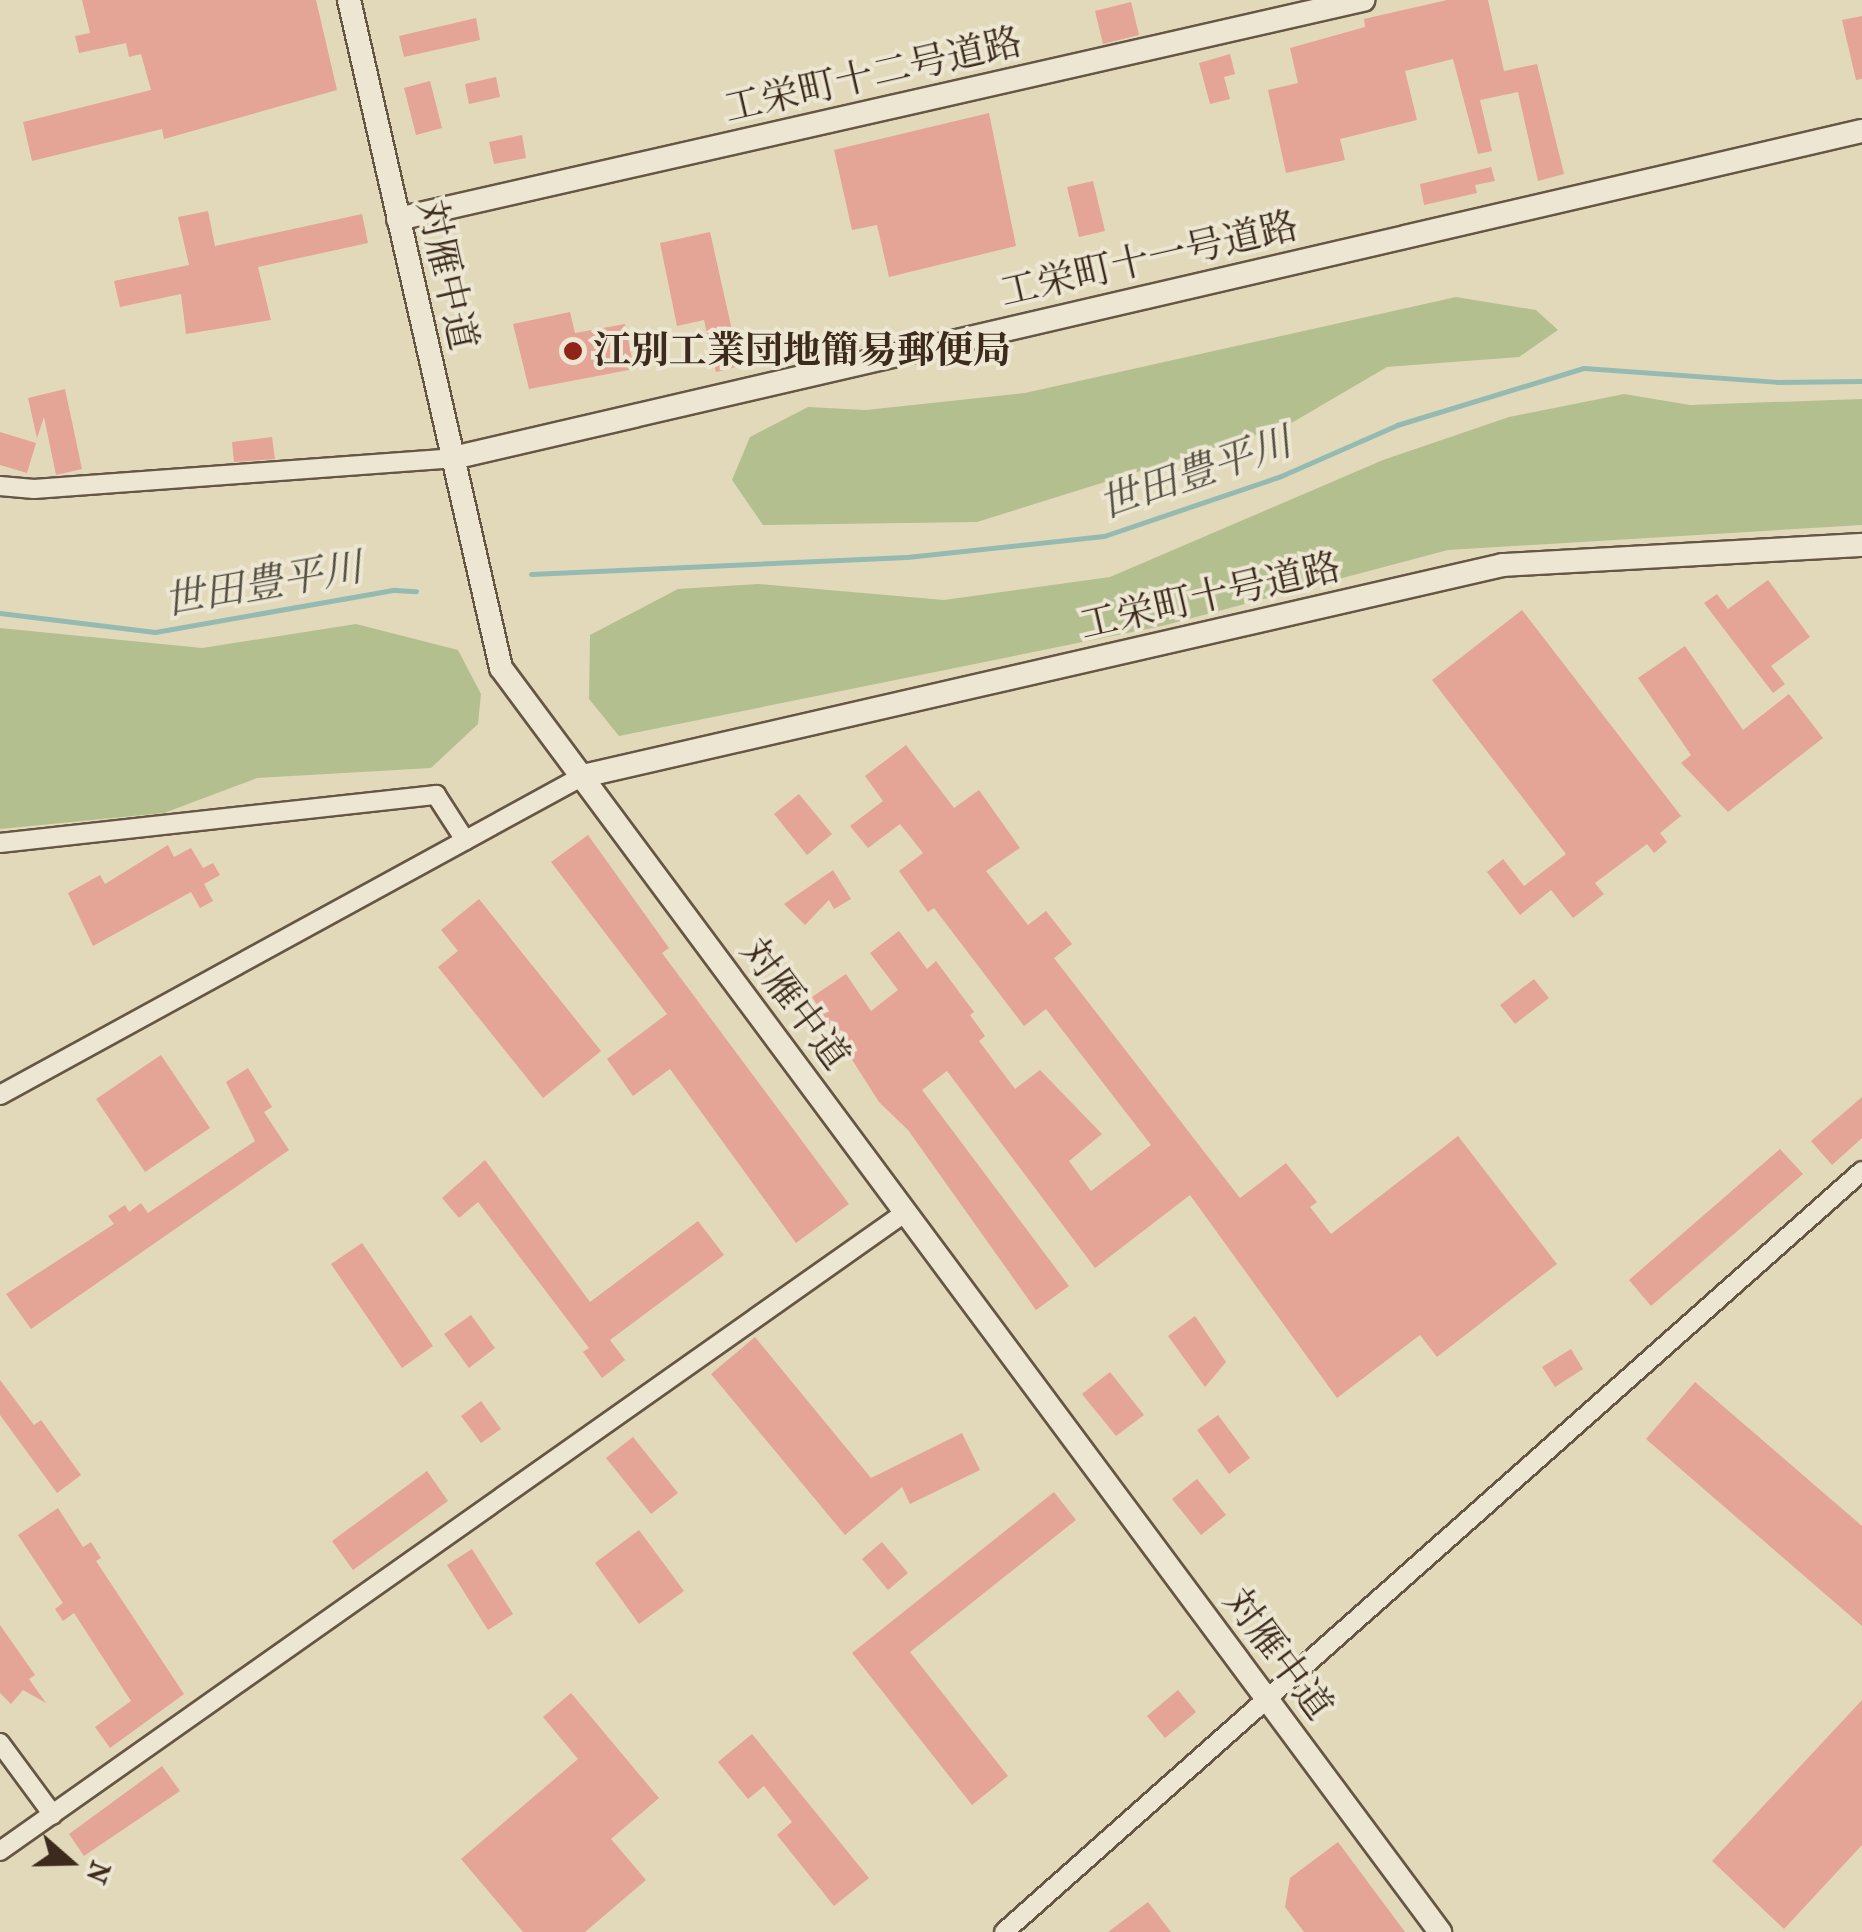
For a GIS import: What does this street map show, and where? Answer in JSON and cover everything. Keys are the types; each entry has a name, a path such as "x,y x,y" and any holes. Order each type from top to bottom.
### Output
{"street":[{"name":"対雁中道","path":"348,0 500,668 1440,1932"},
{"name":"工栄町十二号道路","path":"398,219 1363,0"},
{"name":"工栄町十一号道路","path":"453,458 1862,131"},
{"path":"0,486 34,489 453,458"},
{"name":"工栄町十号道路","path":"583,776 1503,565 1862,545"},
{"path":"0,1095 583,776"},
{"path":"0,843 436,795 465,840"},
{"path":"1004,1932 1862,1171"},
{"path":"0,1852 906,1212"},
{"path":"0,1743 53,1815"}],"green space":[{"path":"1456,297 1536,310 1558,330 1519,357 1387,367 1288,425 977,522 763,525 732,480 750,437 808,407 866,410 1025,393"},
{"path":"1624,394 1690,405 1862,399 1862,525 1448,550 1162,626 619,736 589,699 590,635 678,589 758,584 944,600 1110,577 1383,460 1509,417"},
{"path":"356,624 458,650 481,694 478,724 431,768 257,778 164,813 0,829 0,628 202,648"}],"building":[{"path":"82,0 316,0 337,90 164,139 162,129 32,161 23,122 151,90 141,54 129,57 126,43 79,53 75,36 90,33"},
{"path":"1447,0 1488,0 1504,71 1537,64 1564,174 1538,181 1518,92 1480,100 1492,151 1478,154 1453,59 1405,71 1417,120 1340,139 1345,160 1286,173 1268,90 1298,83 1290,48 1365,27 1364,19"},
{"path":"1131,2 1139,35 1103,44 1095,11"},
{"path":"1862,16 1862,79 1856,80 1842,20"},
{"path":"476,18 480,40 404,57 399,36"},
{"path":"1230,54 1235,74 1224,77 1230,99 1210,104 1199,63"},
{"path":"496,77 500,97 469,104 465,84"},
{"path":"430,81 442,128 416,135 404,88"},
{"path":"989,113 1016,246 889,277 877,225 852,230 834,150"},
{"path":"522,135 526,158 494,164 489,142"},
{"path":"1491,167 1495,181 1475,185 1477,193 1424,205 1420,184"},
{"path":"1093,181 1105,231 1079,237 1067,187"},
{"path":"208,211 215,246 362,214 368,243 258,267 271,320 186,334 181,294 120,307 114,281 189,265 178,217"},
{"path":"710,232 740,366 716,372 704,320 677,326 660,243"},
{"path":"570,312 575,333 625,324 634,369 529,389 513,324"},
{"path":"65,389 82,469 56,475 44,417 37,438 28,398"},
{"path":"0,432 36,443 27,473 0,465"},
{"path":"272,437 275,459 234,462 232,442"},
{"path":"1768,580 1810,637 1771,666 1785,684 1773,693 1704,603 1717,594 1728,609"},
{"path":"1522,610 1681,816 1660,833 1667,842 1654,853 1647,844 1595,883 1604,894 1573,918 1551,890 1520,915 1487,872 1503,859 1524,886 1566,854 1432,680"},
{"path":"1685,646 1743,730 1789,694 1823,738 1728,812 1681,763 1691,755 1638,678"},
{"path":"906,745 954,808 979,790 1020,848 986,871 1028,925 1046,911 1072,944 1054,958 1240,1198 1286,1163 1317,1202 1310,1207 1331,1234 1458,1136 1557,1264 1437,1357 1420,1335 1337,1398 1190,1195 1095,1268 947,1071 922,1090 1069,1286 1036,1310 908,1130 879,1102 812,997 846,974 871,1011 898,990 870,953 899,931 927,969 936,961 974,1012 970,1015 985,1036 979,1041 1015,1089 1040,1070 1102,1134 1069,1161 1091,1191 1151,1145 1046,1009 1024,1026 934,908 928,912 899,871 923,853 900,824 868,848 850,826 883,801 865,776"},
{"path":"799,794 832,834 807,855 774,814"},
{"path":"588,835 669,948 662,953 849,1204 796,1243 670,1069 633,1096 607,1059 667,1014 551,862"},
{"path":"168,845 174,857 191,848 203,868 213,863 220,875 204,884 213,901 200,908 191,892 93,946 68,893 100,875 105,884"},
{"path":"833,870 851,899 834,909 829,900 805,925 784,904"},
{"path":"479,899 601,1051 543,1098 438,967 458,951 441,930"},
{"path":"1534,979 1549,998 1515,1024 1500,1005"},
{"path":"161,1055 210,1128 145,1172 96,1099"},
{"path":"248,1068 272,1107 264,1112 289,1150 31,1329 6,1294 114,1224 108,1216 125,1205 129,1212 141,1203 148,1213 255,1141 226,1082"},
{"path":"1862,1097 1862,1138 1832,1165 1811,1141"},
{"path":"1780,1149 1803,1174 1651,1306 1629,1280"},
{"path":"485,1160 590,1302 698,1221 724,1255 610,1340 625,1360 602,1378 583,1352 589,1348 478,1202 459,1218 442,1198"},
{"path":"362,1243 433,1346 402,1368 331,1264"},
{"path":"471,1315 495,1348 469,1368 444,1334"},
{"path":"1195,1316 1226,1362 1205,1387 1168,1336"},
{"path":"755,1337 871,1478 962,1433 980,1470 910,1504 902,1487 845,1535 711,1374"},
{"path":"1571,1349 1583,1369 1555,1387 1542,1367"},
{"path":"1110,1372 1144,1415 1116,1436 1082,1394"},
{"path":"0,1380 34,1425 41,1420 81,1475 57,1493 0,1415"},
{"path":"1695,1382 1862,1526 1862,1626 1646,1439"},
{"path":"481,1401 501,1429 481,1443 461,1416"},
{"path":"1218,1415 1250,1458 1229,1474 1197,1430"},
{"path":"633,1437 678,1493 651,1514 606,1458"},
{"path":"427,1471 448,1501 353,1570 332,1541"},
{"path":"1197,1479 1226,1515 1201,1535 1172,1499"},
{"path":"1054,1492 1076,1520 910,1652 1008,1776 972,1805 852,1653"},
{"path":"58,1508 83,1547 91,1542 101,1558 96,1561 184,1694 110,1748 95,1727 131,1701 74,1613 63,1621 55,1609 63,1603 18,1535"},
{"path":"639,1530 684,1591 639,1624 595,1563"},
{"path":"882,1542 908,1573 888,1590 862,1559"},
{"path":"472,1549 513,1614 488,1630 447,1565"},
{"path":"0,1625 35,1675 29,1679 46,1703 23,1690 11,1704 0,1693"},
{"path":"1178,1690 1196,1712 1165,1738 1147,1716"},
{"path":"571,1693 659,1798 611,1839 646,1880 585,1932 523,1932 461,1859 578,1759 543,1717"},
{"path":"1862,1700 1862,1845 1784,1929 1712,1861"},
{"path":"752,1734 869,1878 834,1906 777,1835 792,1822 764,1786 748,1799 718,1762"},
{"path":"162,1766 180,1791 84,1856 69,1834"},
{"path":"1338,1842 1405,1932 1304,1932 1285,1907 1290,1878"},
{"path":"1148,1902 1171,1932 1108,1932"}],"waterway":[{"name":"世田豊平川","path":"531,574 907,557 1104,536 1281,476 1397,425 1584,368 1777,382 1862,381"},
{"name":"世田豊平川","path":"0,613 155,632 394,590 416,591"}],"place":[{"name":"江別工業団地簡易郵便局","path":"573,351"}]}
